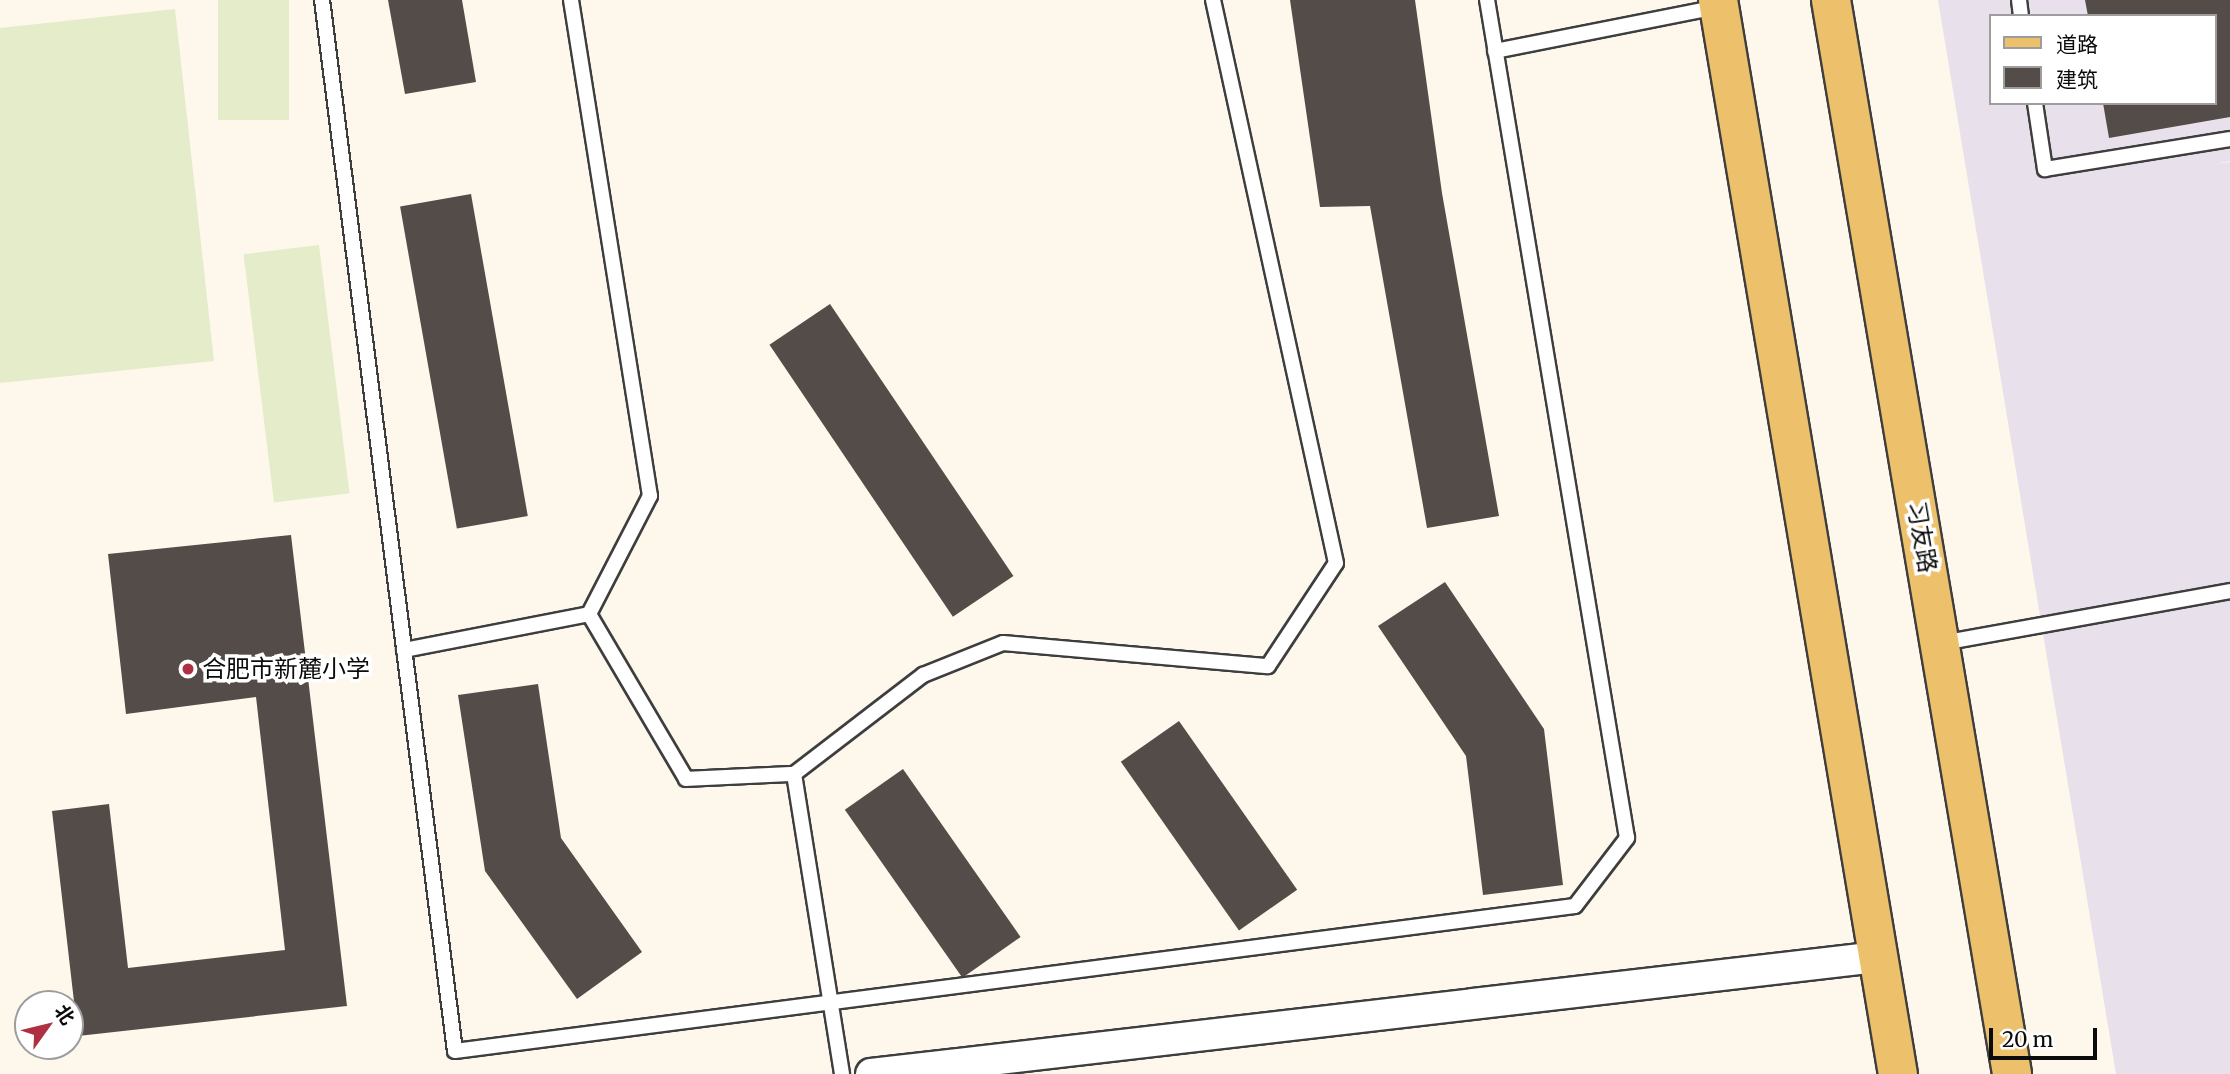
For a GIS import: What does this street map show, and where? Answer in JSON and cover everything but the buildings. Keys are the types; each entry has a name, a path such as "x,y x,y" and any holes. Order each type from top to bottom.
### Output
{"main road":[{"name":"习友路","path":"1831,0 2012,1074"},
{"path":"1718,3 1898,1074"}],"street":[{"path":"880,1074 1878,957"}],"lane":[{"path":"322,0 455,1051 1575,906 1627,838 1487,0"},
{"path":"571,0 650,496 589,614"},
{"path":"589,614 687,779 794,774 923,675 1003,643 1268,666 1336,563 1213,0"},
{"path":"1495,51 1718,3"},
{"path":"2035,105 2045,169 2230,139"},
{"path":"1940,644 2230,591"},
{"path":"404,650 589,614"},
{"path":"794,774 842,1074"}],"shaded area":[{"path":"1938,0 2230,0 2230,161 2214,164 2230,162 2230,1074 2116,1074"}],"green space":[{"path":"218,0 289,0 289,120 218,120"},
{"path":"175,9 214,361 0,383 0,28"},
{"path":"319,245 349,493 274,502 244,254"}],"place":[{"name":"合肥市新麓小学","path":"188,669"}]}
